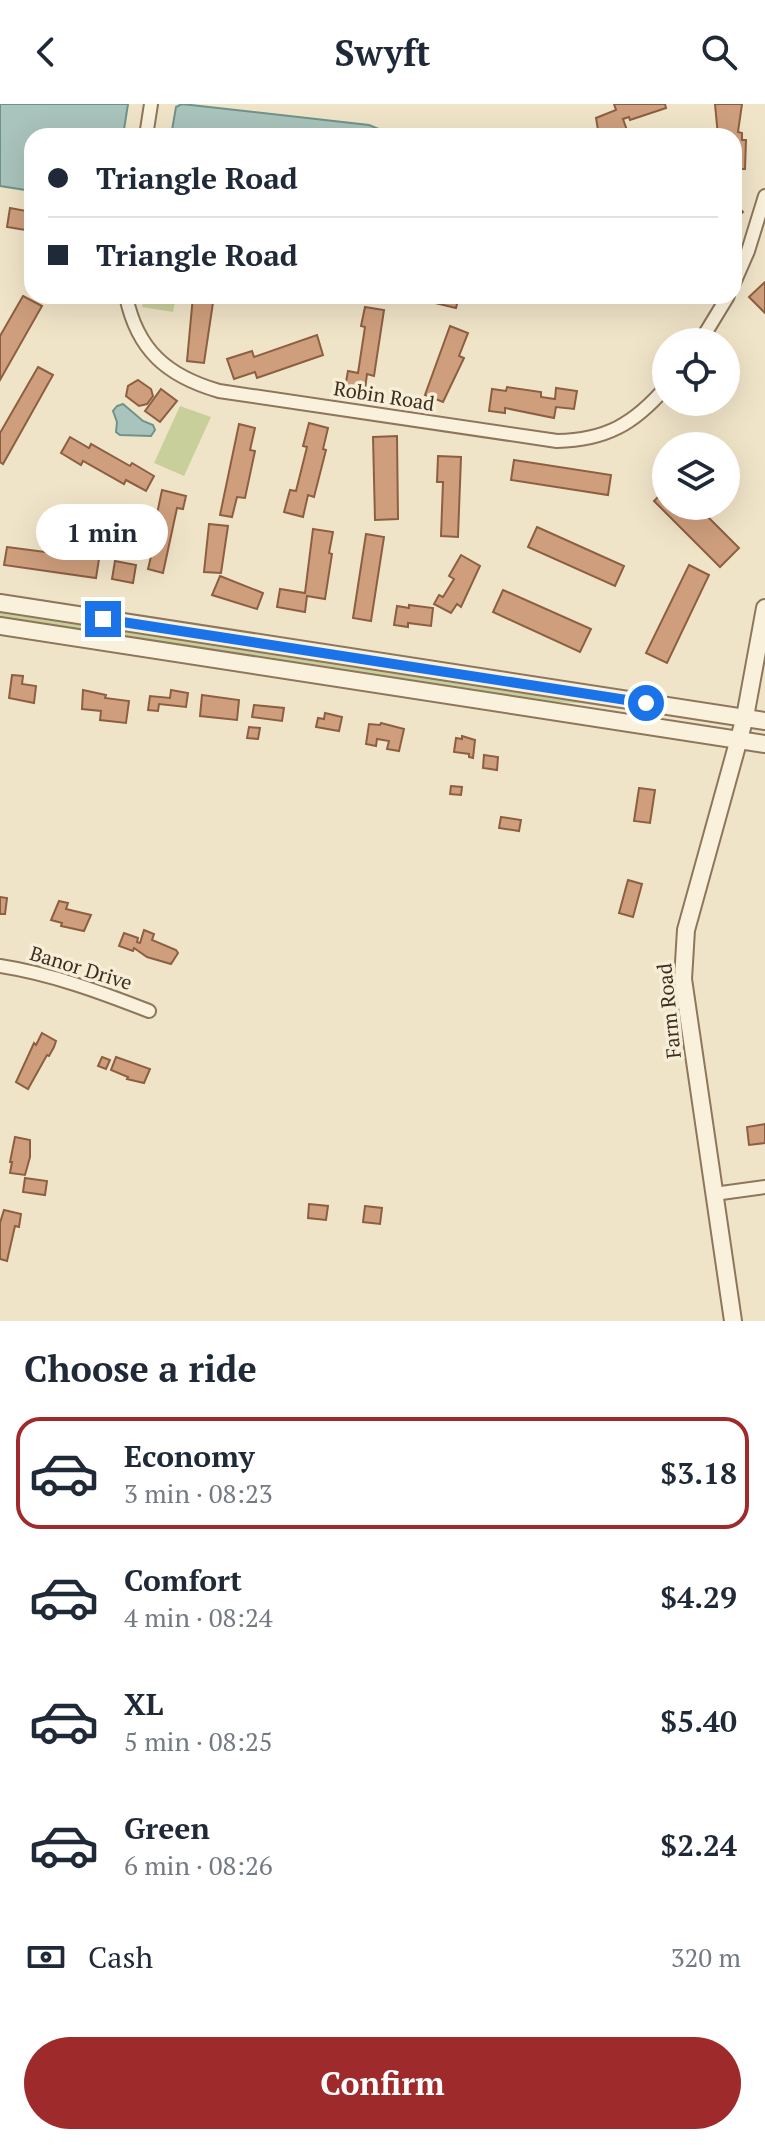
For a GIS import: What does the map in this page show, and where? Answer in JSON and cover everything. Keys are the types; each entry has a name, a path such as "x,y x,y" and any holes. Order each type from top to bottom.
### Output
{"street":[{"path":"147,128 151,104"},
{"path":"742,265 765,196"},
{"name":"Robin Road","path":"128,304 135,326 153,354 181,378 219,391 557,441 577,441 614,431 640,415 652,402"},
{"path":"709,328 723,304"},
{"path":"0,603 765,721"},
{"name":"Farm Road","path":"733,1321 683,979 684,950 686,930 745,717 765,608"},
{"path":"0,626 765,744"},
{"name":"Banor Drive","path":"0,966 71,982 149,1011"},
{"path":"714,1194 765,1187"}],"green space":[{"path":"143,304 174,304 173,312 142,307"},
{"path":"180,406 211,417 184,476 154,463"},
{"path":"0,609 685,715 700,720 579,703 534,701 0,620"}],"water":[{"path":"0,104 128,104 124,128 24,128 24,190 0,186"},
{"path":"182,104 376,128 172,128 176,107"},
{"path":"123,404 143,421 153,425 155,430 151,436 120,435 116,432 117,422 113,411"}],"building":[{"path":"614,104 665,104 666,108 630,120 629,117 623,119 626,128 598,128 596,118 616,110"},
{"path":"715,104 742,104 739,128 717,128"},
{"path":"742,140 746,140 745,169 742,169"},
{"path":"10,208 24,211 24,230 7,227"},
{"path":"765,282 765,313 749,297"},
{"path":"23,296 24,304 42,306 0,380 0,336"},
{"path":"192,304 213,304 204,363 187,361"},
{"path":"365,307 384,310 374,376 367,374 364,397 344,393 348,371 358,373"},
{"path":"450,326 468,333 459,356 464,358 443,402 425,395"},
{"path":"317,335 323,355 257,378 255,372 234,379 227,359 252,351 254,357"},
{"path":"38,367 53,375 3,464 0,462 0,433"},
{"path":"138,380 151,389 153,396 147,404 139,406 126,396 128,386"},
{"path":"507,387 541,392 541,397 555,399 556,388 577,391 574,409 556,407 554,418 505,408 505,413 489,411 492,389 506,391"},
{"path":"161,389 177,401 160,422 145,411"},
{"path":"309,423 328,428 323,449 326,450 314,497 308,495 303,517 284,512 290,490 296,491 307,447 303,446"},
{"path":"239,424 255,428 250,450 255,451 245,498 237,497 232,517 220,515"},
{"path":"397,436 398,519 375,520 373,437"},
{"path":"70,437 89,448 91,444 130,466 132,463 154,476 146,491 126,480 124,484 83,461 81,465 61,453"},
{"path":"438,456 461,457 458,537 441,536 443,482 437,482"},
{"path":"514,460 611,475 608,495 511,480"},
{"path":"162,490 186,496 183,509 177,508 163,573 148,569"},
{"path":"673,520 711,520 739,548 720,567"},
{"path":"209,524 228,526 221,573 204,572"},
{"path":"537,527 624,566 615,586 528,547"},
{"path":"313,529 333,532 325,599 307,596 305,612 277,607 280,589 305,593"},
{"path":"366,534 384,537 371,621 353,618"},
{"path":"7,547 99,559 96,578 4,565"},
{"path":"461,555 480,566 461,607 457,604 451,613 434,604 439,595 443,597 454,579 449,576"},
{"path":"115,561 136,565 133,583 112,579"},
{"path":"689,565 709,575 667,663 646,653"},
{"path":"220,576 263,593 257,609 212,595"},
{"path":"503,590 591,629 580,652 493,612"},
{"path":"409,605 433,608 431,626 394,625 397,606 409,608"},
{"path":"12,675 23,676 22,684 36,686 34,703 9,698"},
{"path":"83,690 106,695 105,698 129,701 126,723 100,720 101,711 82,709"},
{"path":"171,690 188,693 186,707 159,704 158,711 148,710 150,696 170,698"},
{"path":"202,695 239,700 237,720 200,716"},
{"path":"254,705 284,708 282,721 252,717"},
{"path":"325,713 342,717 339,731 316,727 318,718 324,719"},
{"path":"381,723 404,729 399,751 387,749 389,741 377,739 376,746 366,744 369,724"},
{"path":"249,727 260,728 258,739 247,738"},
{"path":"462,736 475,740 473,758 469,754 454,752 456,738 462,739"},
{"path":"484,755 498,757 497,770 483,768"},
{"path":"451,786 462,787 461,795 450,794"},
{"path":"639,788 655,790 650,823 634,821"},
{"path":"501,817 521,820 519,831 499,828"},
{"path":"628,880 642,884 633,917 619,913"},
{"path":"0,897 7,898 5,914 0,914"},
{"path":"59,901 68,903 66,909 91,915 84,931 61,926 62,923 51,920"},
{"path":"144,930 154,934 152,940 176,950 178,953 171,964 147,957 134,948 133,951 119,946 124,933 138,938 137,942 140,943"},
{"path":"42,1033 56,1041 28,1089 16,1082"},
{"path":"102,1057 110,1060 106,1069 98,1066"},
{"path":"116,1057 150,1069 144,1083 127,1079 111,1070"},
{"path":"765,1124 765,1143 749,1145 747,1127"},
{"path":"15,1137 30,1140 30,1157 25,1175 10,1173"},
{"path":"25,1178 47,1181 45,1195 23,1192"},
{"path":"309,1204 328,1206 326,1220 308,1218"},
{"path":"365,1206 382,1208 380,1224 363,1222"},
{"path":"4,1210 21,1214 7,1261 0,1259 0,1223"}],"route":[{"path":"103,619 646,703"}]}
